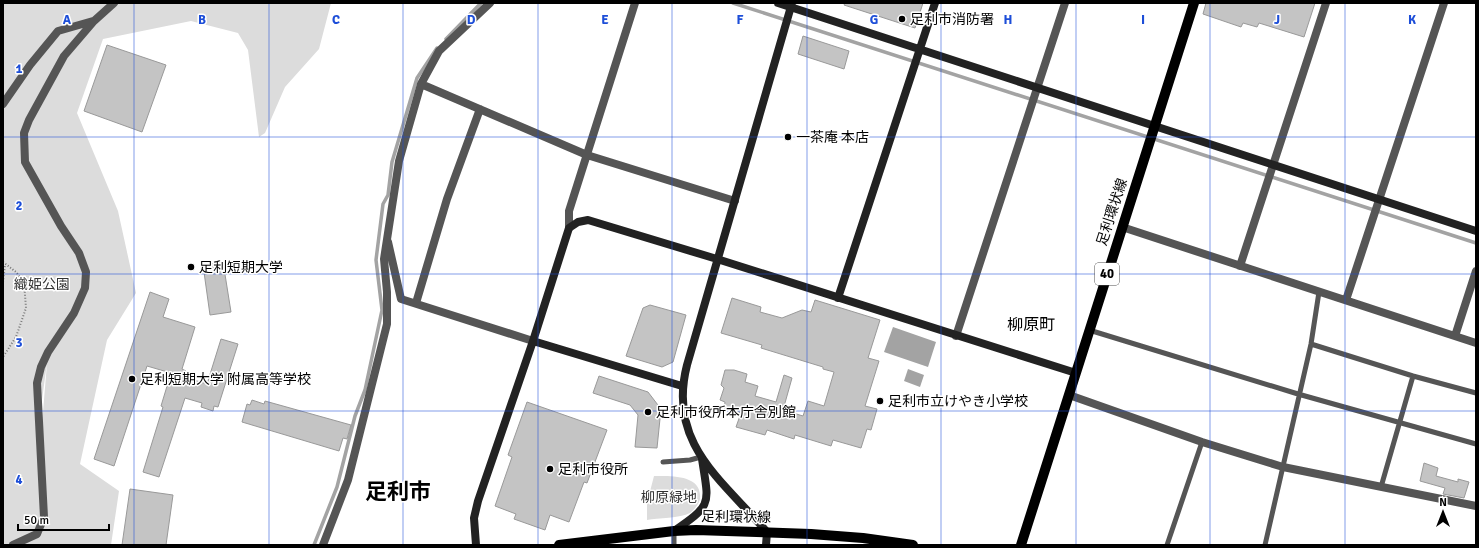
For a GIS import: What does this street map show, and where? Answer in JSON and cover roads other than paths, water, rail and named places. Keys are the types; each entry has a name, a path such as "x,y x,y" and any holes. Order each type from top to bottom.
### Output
{"main road":[{"name":"足利環状線","path":"1021,545 1194,3"},
{"name":"足利環状線","path":"559,545 674,530 767,532 863,538 914,545"}],"street":[{"path":"13,545 37,534 44,517 37,383 41,367 48,352 74,313 85,288 86,272 79,253 60,226 25,162 24,133 29,120 55,71 74,43 94,21 114,3"},
{"path":"323,545 348,480 387,324 387,292 384,259 387,236 399,161 421,84 439,52 490,3"},
{"path":"476,545 474,518 478,501 534,341 569,228 569,210 635,3"},
{"path":"778,3 791,5 1154,127 1476,231"},
{"path":"838,298 935,3"},
{"path":"956,336 1065,3"},
{"path":"1240,266 1272,164 1326,3"},
{"path":"1346,300 1444,3"},
{"path":"766,545 767,532 701,456 696,448 685,425 682,406 682,386 717,259 791,5"},
{"path":"3,104 30,65 58,31 94,21"},
{"path":"421,84 587,155 735,201"},
{"path":"416,303 447,199 480,109"},
{"path":"569,228 578,222 588,220 717,259 1076,373"},
{"path":"1122,227 1476,343"},
{"path":"387,236 401,299 682,386"},
{"path":"1456,336 1476,272"},
{"path":"1069,395 1202,442 1283,467 1476,506"},
{"path":"674,530 699,513 706,504 706,486 701,456"}],"lane":[{"path":"1265,545 1298,394 1311,344 1319,292"},
{"path":"1089,330 1298,394 1476,444"},
{"path":"1311,344 1414,376 1476,393"},
{"path":"1381,488 1414,376"},
{"path":"1167,545 1202,442"},
{"path":"663,462 690,460 701,456"},
{"path":"674,530 674,545"}],"waterway":[{"path":"446,39 481,3"},
{"path":"733,3 1476,243"},
{"path":"314,545 337,487 355,416 365,390 382,310 376,260 383,204 388,195 392,162 417,78 437,48"}],"place":[{"name":"足利市消防署","path":"902,19"},
{"name":"一茶庵 本店","path":"788,137"},
{"name":"足利短期大学","path":"191,267"},
{"name":"足利短期大学 附属高等学校","path":"132,379"},
{"name":"足利市立けやき小学校","path":"880,401"},
{"name":"足利市役所本庁舎別館","path":"648,412"},
{"name":"足利市役所","path":"550,469"}],"district":[{"name":"柳原町","path":"1031,325"},
{"name":"足利市","path":"398,491"}],"park label":[{"name":"織姫公園","path":"42,284"},
{"name":"柳原緑地","path":"669,497"}]}
